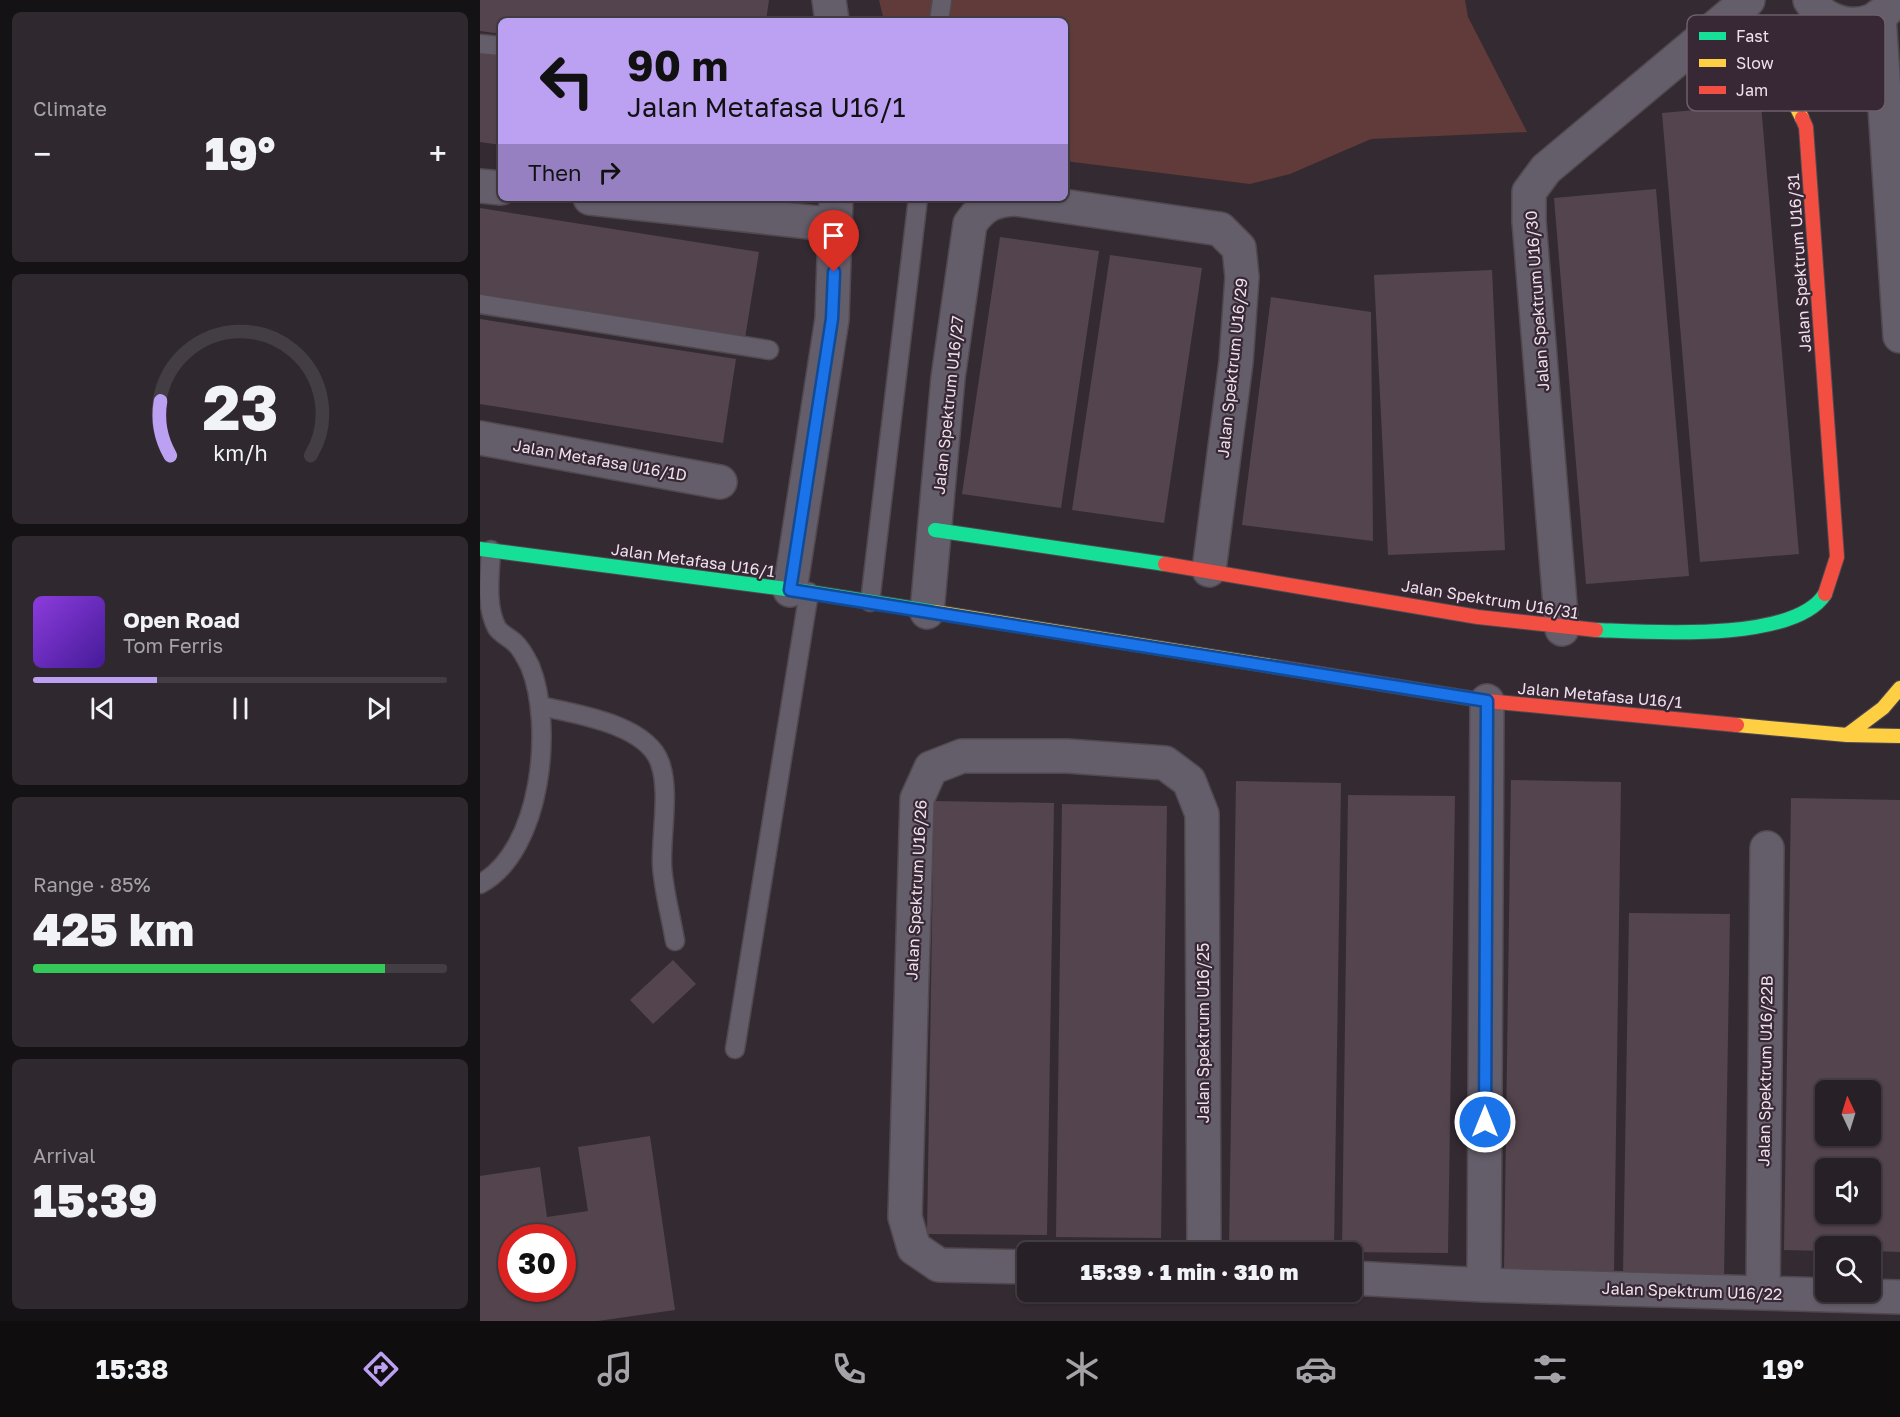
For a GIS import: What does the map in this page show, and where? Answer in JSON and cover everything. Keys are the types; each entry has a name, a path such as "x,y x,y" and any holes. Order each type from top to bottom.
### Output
{"street":[{"path":"829,0 832,18"},
{"name":"Jalan Spektrum U16/30","path":"1730,15 1748,0"},
{"path":"1810,0 1823,15"},
{"path":"1886,8 1900,336"},
{"name":"Jalan Spektrum U16/30","path":"1562,629 1529,221 1529,192 1546,169 1687,51"},
{"name":"Jalan Spektrum U16/31","path":"935,530 1209,570 1562,629 1653,634 1741,629 1773,624 1803,615 1821,601 1833,579 1837,557 1806,127 1798,111"},
{"path":"480,186 498,188"},
{"path":"643,201 836,212 832,319 800,591"},
{"name":"Jalan Spektrum U16/29","path":"987,204 1004,201"},
{"name":"Jalan Spektrum U16/29","path":"1028,201 1220,230 1239,248 1242,278 1236,362 1209,570"},
{"name":"Jalan Spektrum U16/27","path":"927,612 948,378 970,224 987,204"},
{"name":"Jalan Metafasa U16/1D","path":"480,438 720,482"},
{"name":"Jalan Metafasa U16/1","path":"485,550 800,591 1487,701 1847,735 1900,736"},
{"path":"1847,735 1882,708 1900,687"},
{"path":"1484,1285 1487,701"},
{"name":"Jalan Spektrum U16/26","path":"1017,1267 939,1265 914,1248 905,1217 917,799 931,768 962,756 1067,756 1165,763 1189,781 1202,814"},
{"name":"Jalan Spektrum U16/25","path":"1202,814 1204,1242"},
{"name":"Jalan Spektrum U16/22B","path":"1763,1293 1767,848"},
{"name":"Jalan Spektrum U16/22","path":"1362,1279 1484,1285 1900,1297"}],"lane":[{"path":"939,18 942,0"},
{"path":"480,44 498,46"},
{"path":"870,602 918,201"},
{"path":"480,304 769,350"},
{"path":"480,884 494,877 513,854 532,809 541,756 540,706 530,666 517,645 497,628 490,603 485,550"},
{"path":"735,1049 800,591"},
{"path":"540,706 599,720 635,734 650,746 660,763 664,802 662,866 675,941"}],"shaded area":[{"path":"879,0 1465,0 1468,17 1527,132 1371,139 1290,174 1250,184 1068,161 1068,18 883,18"}],"building":[{"path":"480,0 769,0 766,18 498,18 498,34 480,31"},
{"path":"480,47 498,50 498,145 480,142"},
{"path":"1762,111 1799,554 1700,562 1662,113"},
{"path":"1656,189 1689,576 1586,584 1554,198"},
{"path":"480,208 759,252 745,338 480,296"},
{"path":"1000,237 1099,251 1061,508 962,494"},
{"path":"1110,255 1202,268 1164,523 1072,510"},
{"path":"1492,270 1505,550 1388,555 1374,275"},
{"path":"1271,297 1371,312 1373,541 1242,525"},
{"path":"480,319 736,359 723,443 480,404"},
{"path":"1511,780 1621,782 1614,1272 1504,1271"},
{"path":"1236,781 1341,783 1334,1242 1229,1242"},
{"path":"1348,795 1455,796 1448,1253 1362,1252 1362,1242 1342,1242"},
{"path":"1791,798 1900,800 1900,1252 1881,1251 1881,1236 1815,1236 1815,1251 1784,1250"},
{"path":"934,801 1054,803 1047,1235 927,1234"},
{"path":"1062,804 1167,806 1161,1238 1056,1237"},
{"path":"1629,913 1730,914 1724,1277 1623,1275"},
{"path":"673,960 696,984 653,1024 630,1000"},
{"path":"650,1136 675,1310 598,1321 480,1321 480,1176 540,1167 547,1217 588,1211 578,1147"}],"traffic: fast":[{"path":"935,530 1165,564"},
{"path":"480,549 809,592 935,612"},
{"path":"1596,630 1683,632 1753,627 1783,621 1808,610 1825,594"}],"traffic: slow":[{"path":"1798,111 1802,118"},
{"path":"935,612 1277,667"},
{"path":"1847,735 1883,708 1900,688"},
{"path":"1737,725 1847,735 1900,736"}],"traffic: jam":[{"path":"1802,118 1806,127 1837,557 1825,594"},
{"path":"1165,564 1478,617 1596,630"},
{"path":"1277,667 1487,701 1737,725"}],"route":[{"path":"834,272 832,319 790,590 1487,701 1485,1122"}]}
